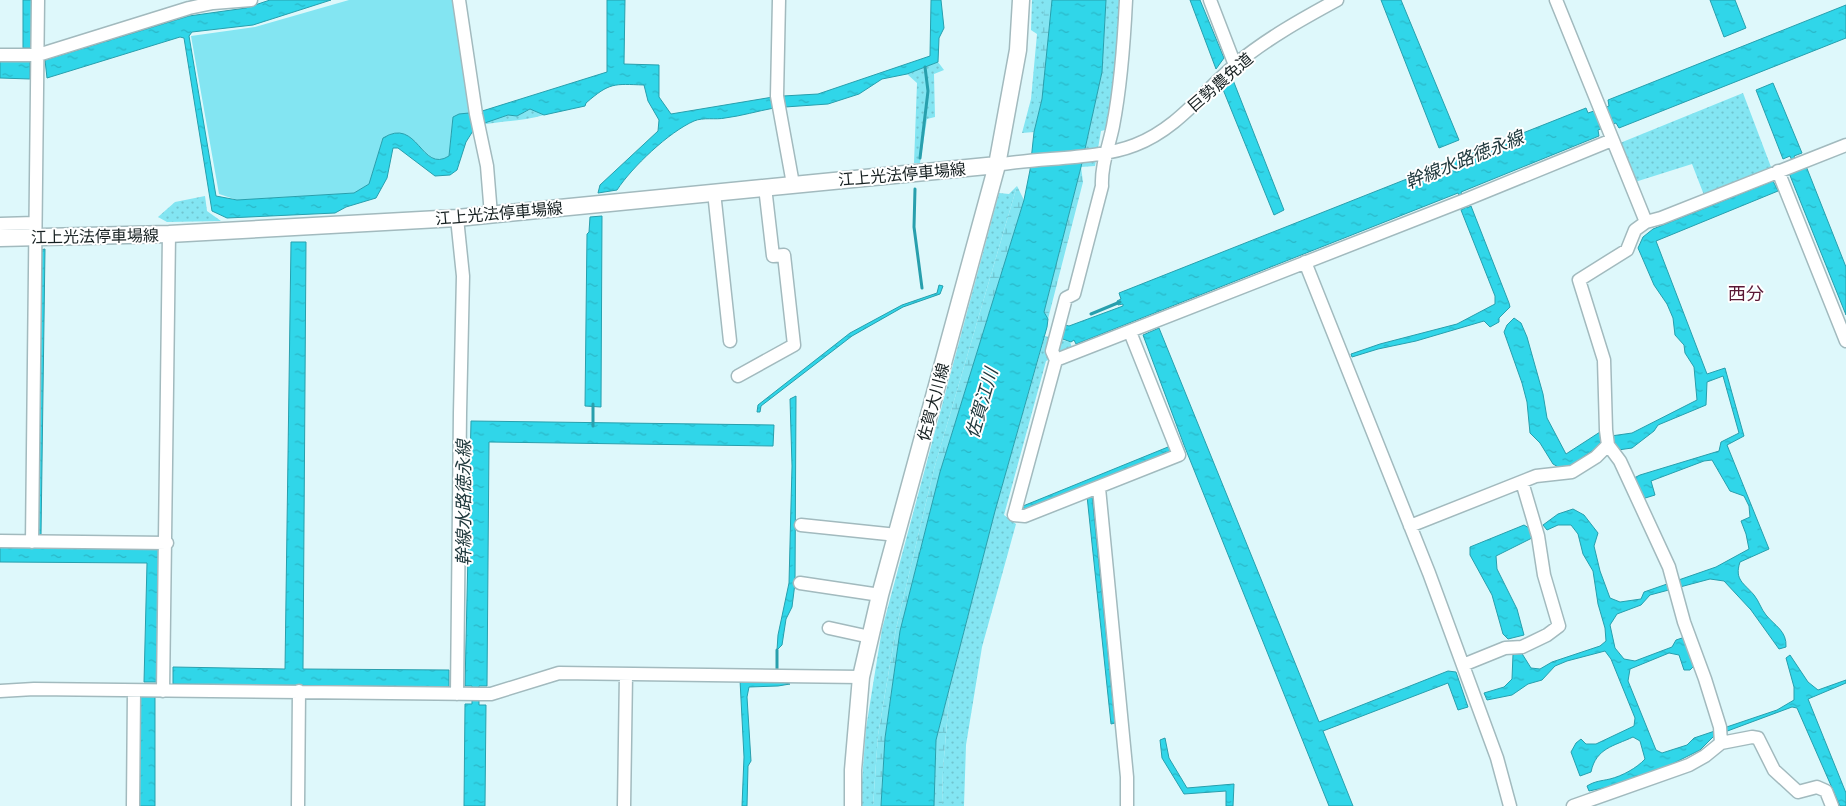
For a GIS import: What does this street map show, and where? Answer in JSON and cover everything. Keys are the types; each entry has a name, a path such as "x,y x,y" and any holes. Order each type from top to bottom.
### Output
{"main road":[{"name":"佐賀大川線","path":"853,806 853,770 861,677 880,594 997,165 1018,50 1021,0"},
{"name":"江上光法停車場線","path":"0,238 35,230 170,234 457,218 997,165"}],"street":[{"path":"32,542 38,0"},
{"path":"0,55 38,65 190,8 212,2 251,0"},
{"path":"459,0 477,119 487,166 491,215"},
{"path":"779,0 777,96 793,184"},
{"path":"1126,0 1123,49 1113,126 1104,153 1101,173 1102,186 1074,294 1066,298 1055,339 1052,351 1056,360 1014,515 1025,516 1180,455 1130,332"},
{"path":"1210,0 1236,65"},
{"name":"巨勢農免道","path":"997,165 1016,161 1104,153 1134,146 1159,134 1236,65 1292,25 1337,0"},
{"path":"1556,0 1646,222"},
{"path":"1056,360 1463,200 1610,134"},
{"path":"1721,735 1705,679 1684,622 1669,567 1620,461 1608,445 1604,360 1579,280 1627,250 1635,230 1646,222 1661,218 1846,145"},
{"path":"1778,171 1846,341"},
{"path":"738,376 794,345 784,255 773,256 765,187"},
{"path":"714,192 730,341"},
{"path":"457,218 463,276 460,413 470,694"},
{"path":"0,224 35,230"},
{"path":"163,691 167,543 170,234"},
{"path":"1305,262 1463,664 1497,758 1510,806"},
{"path":"1410,526 1536,476 1572,472 1596,457 1608,445"},
{"path":"1463,664 1505,648 1522,647 1547,635 1559,626 1544,575 1538,536 1522,482"},
{"path":"1099,488 1127,777 1127,806"},
{"path":"801,525 897,535"},
{"path":"0,541 167,543"},
{"path":"800,583 880,594"},
{"path":"829,628 870,637"},
{"path":"0,691 34,689 491,694 559,674 861,677"},
{"path":"624,806 626,674"},
{"path":"133,806 134,690"},
{"path":"298,806 299,692"},
{"path":"1573,806 1689,765 1705,756 1721,735"},
{"path":"1721,735 1758,738 1774,770 1798,792 1817,787 1826,790 1832,806"}],"green space":[{"path":"349,0 455,0 472,113 453,117 449,156 440,160 432,158 412,139 404,134 394,133 383,138 369,184 354,193 237,200 219,194 191,36 255,27"},
{"path":"1032,0 1052,0 1042,99 1034,132 1022,133 1031,99 1037,34 1031,30"},
{"path":"1045,0 1052,0 1042,99 1034,132"},
{"path":"1106,0 1123,0 1109,129 1101,131 1095,166 1081,167 1102,72"},
{"path":"938,62 944,70 934,74 935,117 927,119 920,163 914,163 917,83 907,74"},
{"path":"1743,93 1771,167 1704,195 1692,164 1635,182 1620,143"},
{"path":"531,109 544,115 529,119 481,125 481,123 508,115 517,116"},
{"path":"1081,167 1083,182 1048,319 1044,312"},
{"path":"1017,186 934,469 896,629 878,735 873,806 860,806 866,728 882,629 999,193 1009,194"},
{"path":"1017,186 1024,200 940,472 900,631 885,738 881,806 873,806 878,735 896,629 934,469"},
{"path":"205,196 207,211 221,221 167,222 158,217 175,202"},
{"path":"1045,336 1070,342 1073,350 1046,361 1004,515 1016,524 982,647 966,745 964,806 942,806 950,687 995,511"},
{"path":"950,687 942,806 934,806 936,740"}],"water":[{"path":"23,0 33,0 33,48 23,48"},
{"path":"270,0 331,0 253,25 192,32 189,36 216,196 237,200 354,193 369,184 383,138 395,133 404,134 412,139 432,158 440,159 449,156 453,117 459,114 479,112 607,72 607,0 625,0 624,64 659,65 659,97 671,114 773,97 774,108 721,119 694,121 674,133 652,151 632,171 617,190 598,193 600,185 658,131 659,120 648,101 644,85 626,84 613,86 594,96 585,106 544,115 530,109 517,116 508,115 476,126 466,142 457,170 450,175 435,176 398,148 393,148 387,178 376,198 346,207 335,213 227,218 212,211 184,38 180,37 47,78 45,60 189,16 246,8"},
{"path":"931,0 941,0 944,28 939,38 938,62 907,74 882,79 859,94 828,104 785,107 783,96 818,94 930,56"},
{"name":"佐賀江川","path":"1052,0 1106,0 1102,72 1081,167 1044,312 1048,319 1047,327 995,511 936,740 934,806 881,806 885,738 900,631 940,472 1024,200 1030,170 1034,132 1042,99"},
{"path":"1190,0 1200,0 1224,58 1216,69"},
{"path":"1381,0 1401,0 1459,140 1439,148"},
{"path":"1710,0 1735,0 1746,28 1724,37"},
{"path":"1846,5 1846,38 1619,128 1616,123 1598,130 1599,136 1461,192 1467,208 1471,206 1510,307 1499,318 1499,322 1490,327 1484,321 1352,357 1351,354 1380,344 1457,324 1495,304 1495,296 1461,210 1465,208 1458,193 1076,344 1074,340 1071,342 1060,338 1065,325 1069,326 1123,306 1123,304 1118,305 1117,301 1121,299 1119,293 1586,108 1588,113 1609,106 1608,100"},
{"path":"0,61 30,61 30,79 0,78"},
{"path":"1233,80 1284,210 1274,215 1222,87"},
{"path":"1773,83 1802,153 1794,156 1799,169 1806,166 1846,267 1846,315 1789,173 1796,170 1790,156 1783,159 1756,90"},
{"path":"1773,181 1778,191 1656,241 1707,374 1725,368 1744,436 1727,445 1769,549 1740,562 1738,573 1741,581 1756,597 1764,613 1780,629 1785,637 1786,647 1779,649 1751,610 1724,581 1710,579 1650,595 1641,605 1617,614 1610,625 1615,648 1624,659 1635,661 1672,647 1676,640 1685,637 1694,666 1690,670 1684,670 1679,655 1669,653 1630,669 1628,681 1656,750 1662,753 1687,745 1694,738 1777,710 1794,700 1794,687 1786,658 1790,655 1808,682 1818,690 1846,680 1846,683 1808,699 1846,793 1846,806 1840,806 1797,708 1792,707 1714,736 1700,750 1658,771 1589,791 1587,786 1624,774 1638,766 1645,759 1640,741 1633,737 1601,753 1593,764 1591,772 1580,776 1571,752 1576,743 1581,739 1586,744 1596,744 1634,726 1635,718 1611,659 1605,651 1555,666 1542,680 1528,684 1512,695 1487,700 1484,693 1504,687 1512,679 1513,654 1521,652 1531,668 1540,669 1552,662 1600,646 1606,641 1593,571 1583,554 1578,534 1571,525 1558,525 1547,530 1543,525 1558,514 1573,509 1584,515 1598,533 1594,546 1600,571 1610,598 1620,602 1641,599 1644,592 1716,567 1749,549 1741,521 1750,517 1749,506 1744,496 1730,491 1712,460 1704,461 1651,481 1655,495 1642,499 1634,478 1719,451 1721,442 1739,433 1723,376 1707,382 1706,405 1658,425 1654,431 1632,448 1618,450 1611,436 1632,433 1697,400 1694,367 1685,353 1684,345 1675,335 1673,318 1667,304 1654,285 1638,248 1643,237 1653,229"},
{"path":"602,216 601,407 585,406 587,234 589,232 590,217"},
{"path":"291,242 306,242 303,669 449,670 449,687 173,684 173,667 285,669"},
{"path":"45,249 41,535 38,535 40,250"},
{"path":"939,285 943,286 940,294 903,307 852,336 761,406 760,412 757,412 758,405 850,333 902,305 937,293"},
{"path":"1514,318 1521,323 1527,337 1543,394 1547,418 1566,454 1600,432 1602,444 1570,466 1560,468 1553,464 1540,443 1530,433 1527,402 1504,332 1507,325"},
{"path":"1159,328 1319,722 1448,671 1456,672 1468,707 1458,710 1448,683 1323,731 1353,806 1329,806 1184,445 1143,335"},
{"path":"796,396 795,583 792,607 786,619 782,645 777,650 778,635 789,583 792,466 790,399"},
{"path":"471,421 774,425 773,446 489,442 487,686 479,686 479,690 472,690 472,686 465,686"},
{"path":"1168,447 1171,450 1170,454 1025,511 1023,506"},
{"path":"1092,495 1115,723 1111,724 1087,496"},
{"path":"1524,525 1529,528 1532,538 1496,556 1497,569 1517,609 1524,635 1508,639 1503,634 1492,595 1470,555 1470,547"},
{"path":"0,546 163,547 159,682 144,682 147,563 0,562"},
{"path":"740,680 778,681 790,684 749,687 747,697 751,761 748,766 747,806 742,806 744,757"},
{"path":"139,695 155,696 155,806 138,806"},
{"path":"472,700 479,700 479,705 486,705 485,806 464,806 465,704 472,704"},
{"path":"1165,738 1169,758 1187,788 1234,784 1233,806 1226,806 1226,791 1184,794 1162,758 1160,740"}],"waterway":[{"path":"920,158 928,91 925,67"},
{"path":"915,189 914,227 922,288"},
{"name":"幹線水路徳永線","path":"1091,314 1120,302"},
{"path":"593,404 593,426"},
{"path":"777,650 777,671"}],"district":[{"name":"西分","path":"1746,293"}]}
